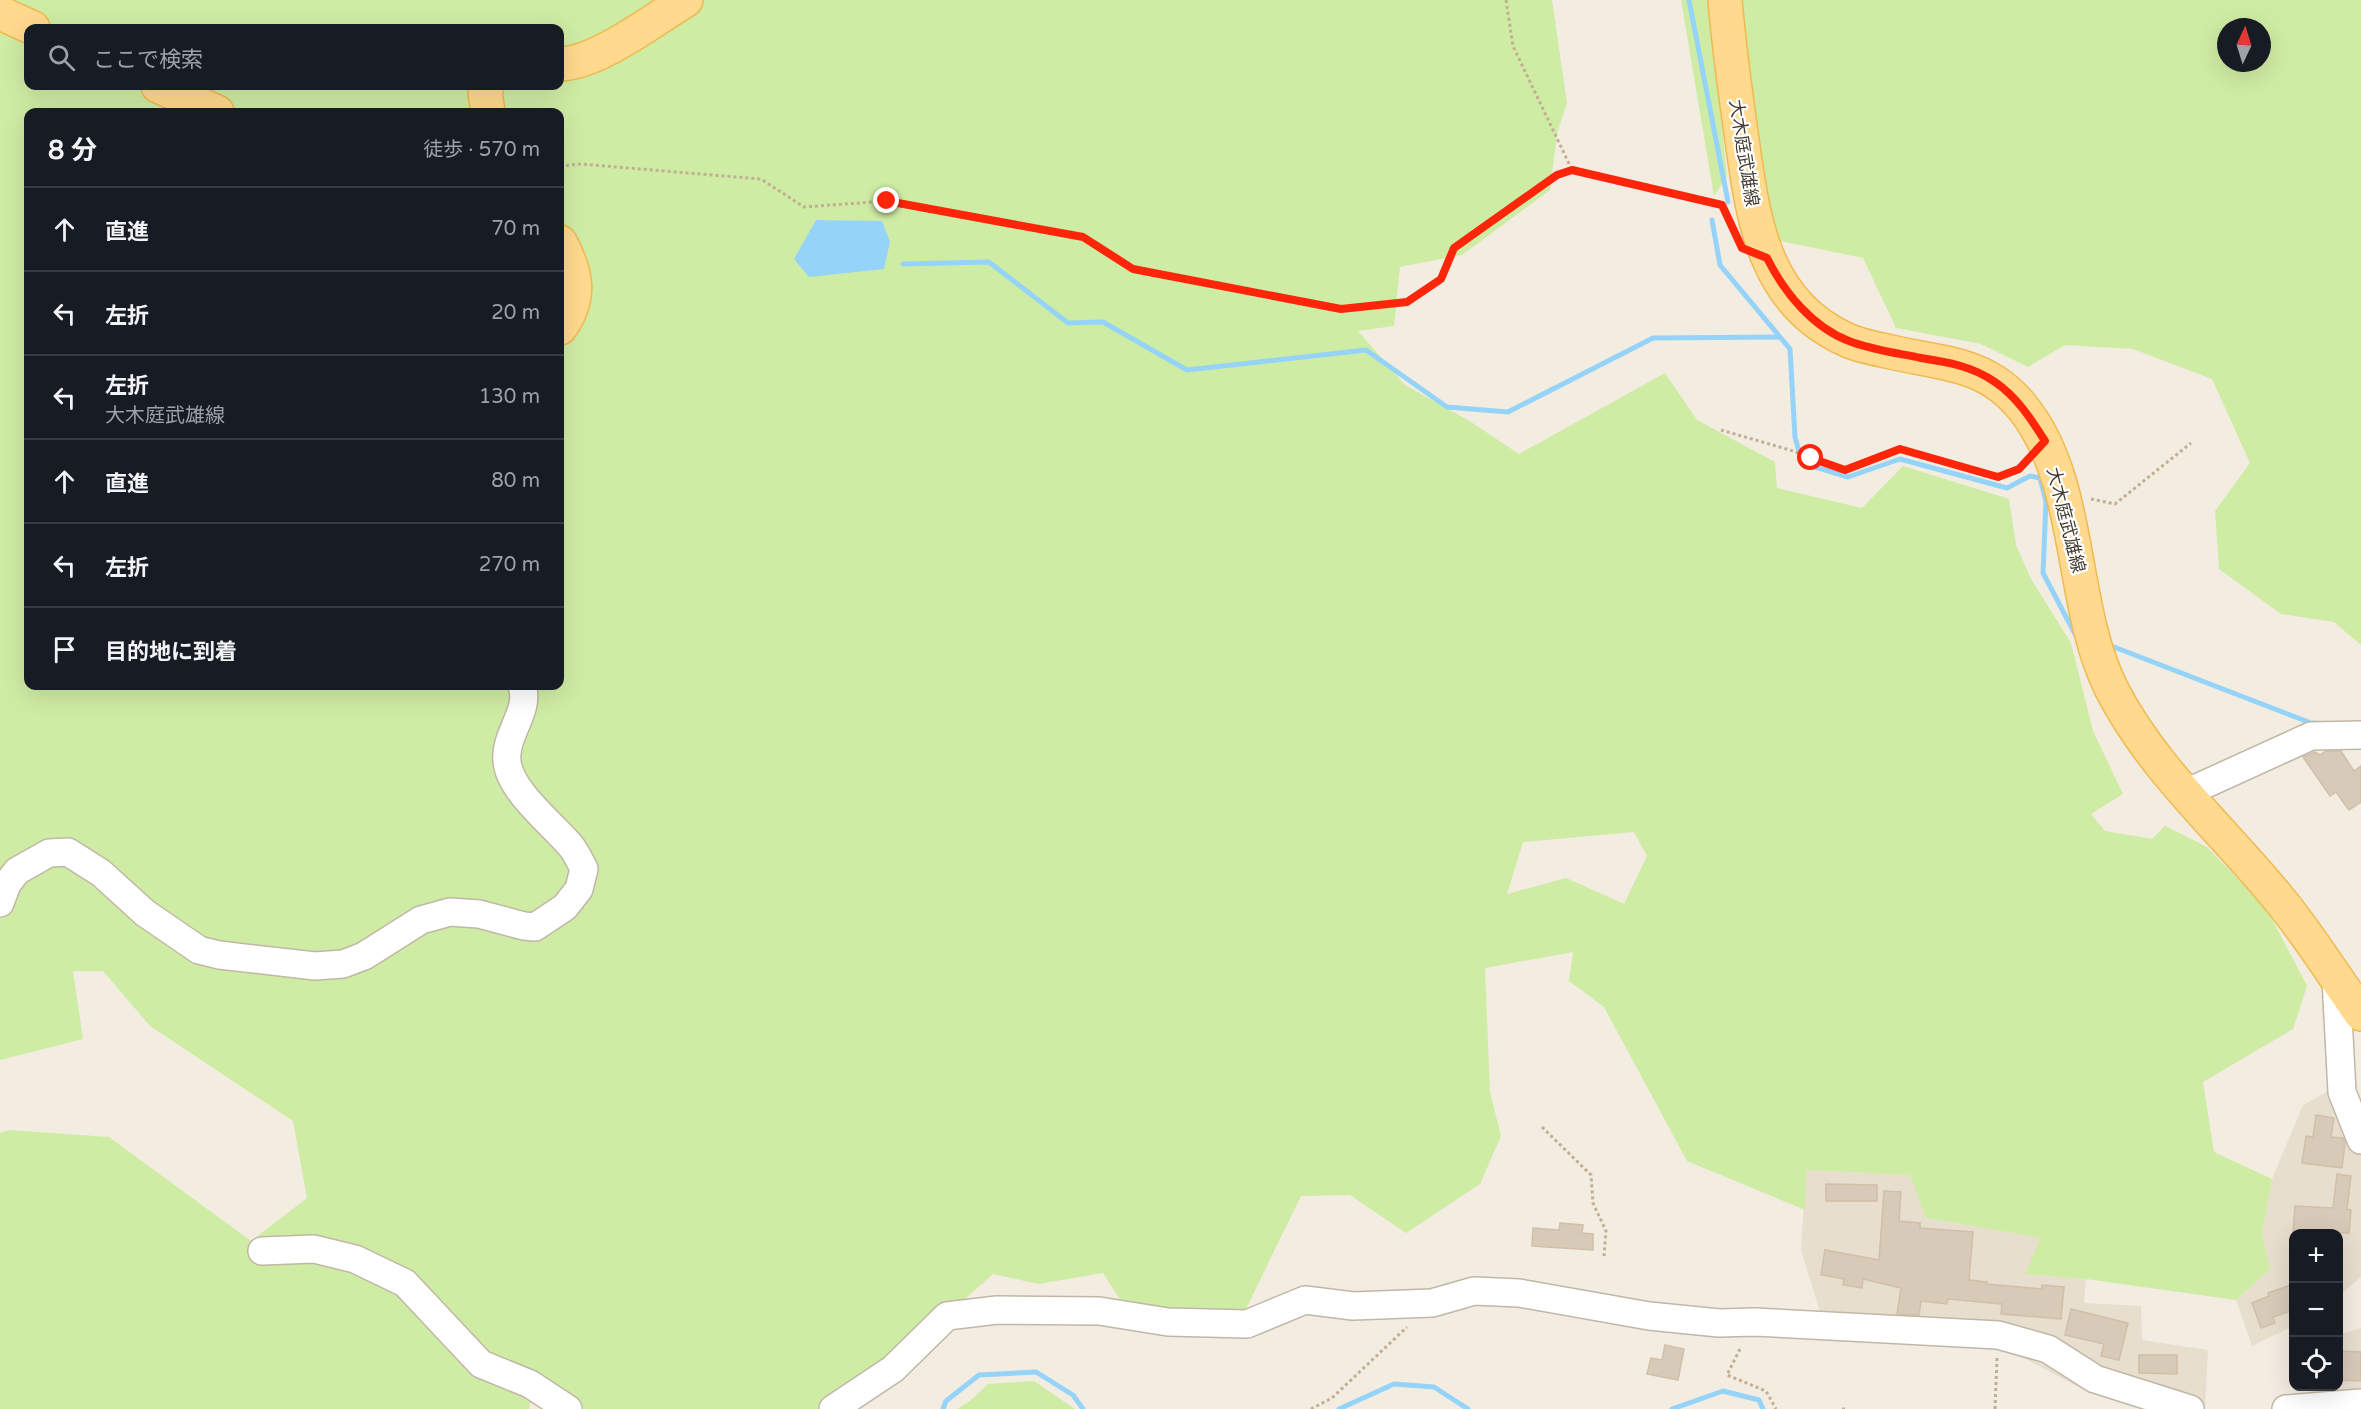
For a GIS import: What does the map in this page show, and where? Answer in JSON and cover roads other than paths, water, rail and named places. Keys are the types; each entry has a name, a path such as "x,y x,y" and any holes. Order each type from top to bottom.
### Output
{"main road":[{"path":"564,64 571,64 609,48 686,0"},
{"name":"大木庭武雄線","path":"1725,0 1731,64 1752,210 1767,258 1780,284 1813,319 1848,341 1962,365 1995,382 2022,406 2045,441 2062,494 2091,630 2110,686 2142,742 2281,900 2361,1014"},
{"path":"0,13 24,24"},
{"path":"167,90 208,108"},
{"path":"486,90 487,108"},
{"path":"564,249 571,262 575,284 571,312 564,322"}],"street":[{"path":"0,903 7,884 17,871 49,853 68,852 101,873 145,913 199,950 219,955 315,966 343,964 364,956 421,920 450,912 479,914 536,927 566,907 579,889 584,869 573,847 544,819 516,784 507,762 508,748 525,694 524,690"},
{"path":"2186,793 2311,736 2361,735"},
{"path":"2336,979 2342,1092 2361,1140"},
{"path":"262,1251 314,1249 354,1259 405,1283 481,1364 530,1384 568,1409"},
{"path":"833,1409 893,1369 947,1316 997,1310 1100,1311 1168,1323 1247,1324 1305,1300 1353,1306 1432,1303 1474,1291 1519,1293 1649,1316 1719,1323 1755,1322 1998,1335 2048,1349 2095,1379 2190,1409"},
{"path":"2286,1409 2361,1403"}],"water":[{"path":"816,220 882,221 890,242 884,269 809,277 794,259"}],"waterway":[{"path":"1689,0 1728,202"},
{"path":"1712,220 1720,265 1790,349 1795,437 1802,463 1848,477 1900,459 2007,488 2030,476 2040,478 2046,501 2043,573 2075,634"},
{"path":"903,264 989,262 1068,323 1103,322 1187,370 1366,350 1447,407 1508,412 1653,338 1780,337"},
{"path":"2114,647 2311,723 2317,723"},
{"path":"943,1409 946,1401 979,1375 1036,1372 1073,1395 1083,1409"},
{"path":"1339,1409 1394,1384 1434,1387 1468,1409"},
{"path":"1672,1409 1723,1391 1759,1400 1763,1409"}]}
